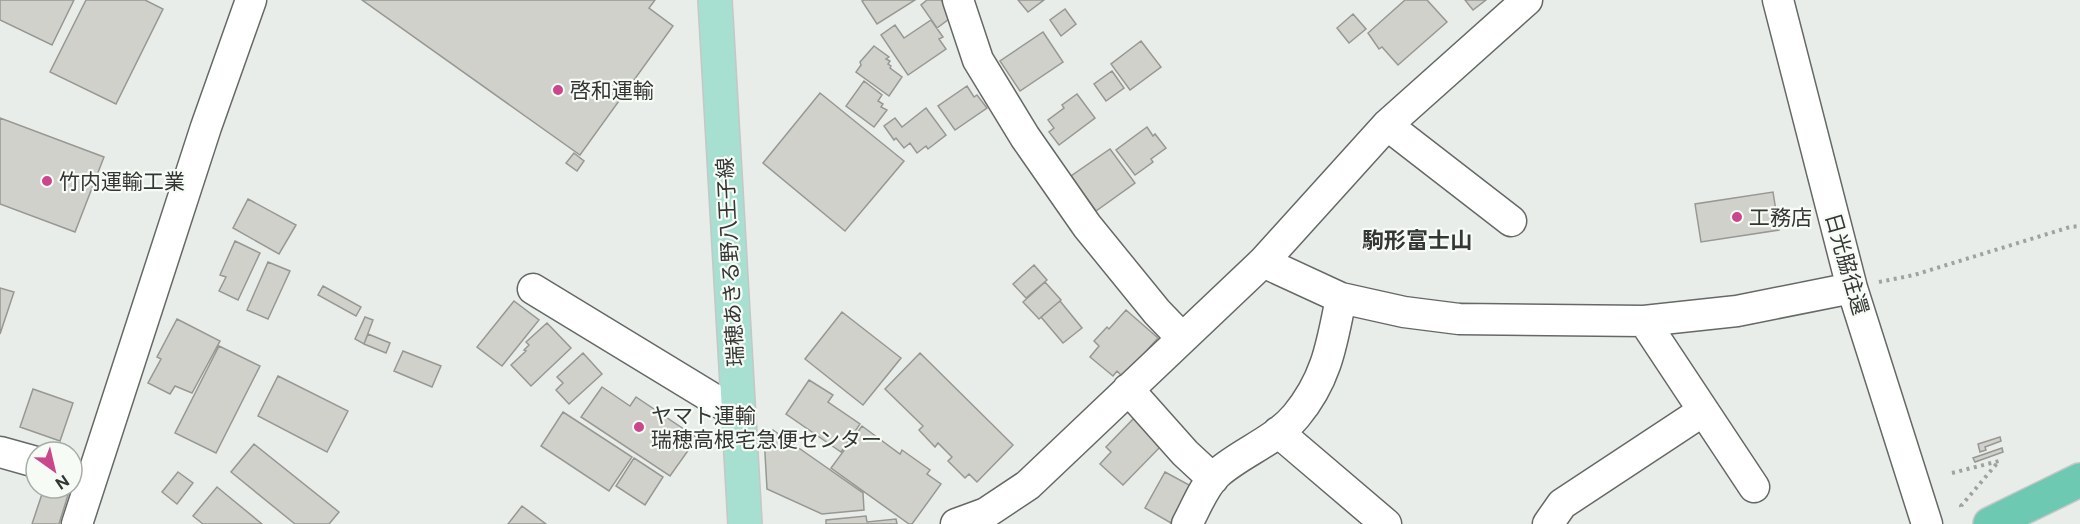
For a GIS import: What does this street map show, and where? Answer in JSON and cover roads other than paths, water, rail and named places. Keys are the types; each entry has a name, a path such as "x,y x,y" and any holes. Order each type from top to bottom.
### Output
{"highway":[{"path":"1990,524 2080,480"}],"main road":[{"name":"瑞穂あきる野八王子線","path":"714,0 745,524"}],"street":[{"path":"84,468 251,0"},
{"path":"956,524 986,513 1028,485 1263,262 1387,125 1527,0"},
{"name":"日光脇往還","path":"1778,0 1852,288 1927,524"},
{"path":"965,4 978,60 1025,137 1087,226 1157,312 1182,338"},
{"path":"1387,125 1511,221"},
{"path":"1263,262 1341,298 1404,312 1459,319 1644,321 1737,312 1852,288"},
{"path":"533,290 740,415"},
{"path":"1187,524 1217,473 1278,432 1294,418 1307,401 1328,362 1341,298"},
{"path":"1644,321 1754,487"},
{"path":"1128,389 1185,453 1213,479"},
{"path":"1548,524 1562,504 1703,411"},
{"path":"1278,432 1386,524"},
{"path":"0,452 24,459"},
{"path":"77,524 79,500"}],"place":[{"name":"啓和運輸","path":"558,90"},
{"name":"竹内運輸工業","path":"47,181"},
{"name":"工務店","path":"1737,217"},
{"name":"ヤマト運輸 瑞穂高根宅急便センター","path":"639,427"}],"district":[{"name":"駒形富士山","path":"1417,240"}]}
